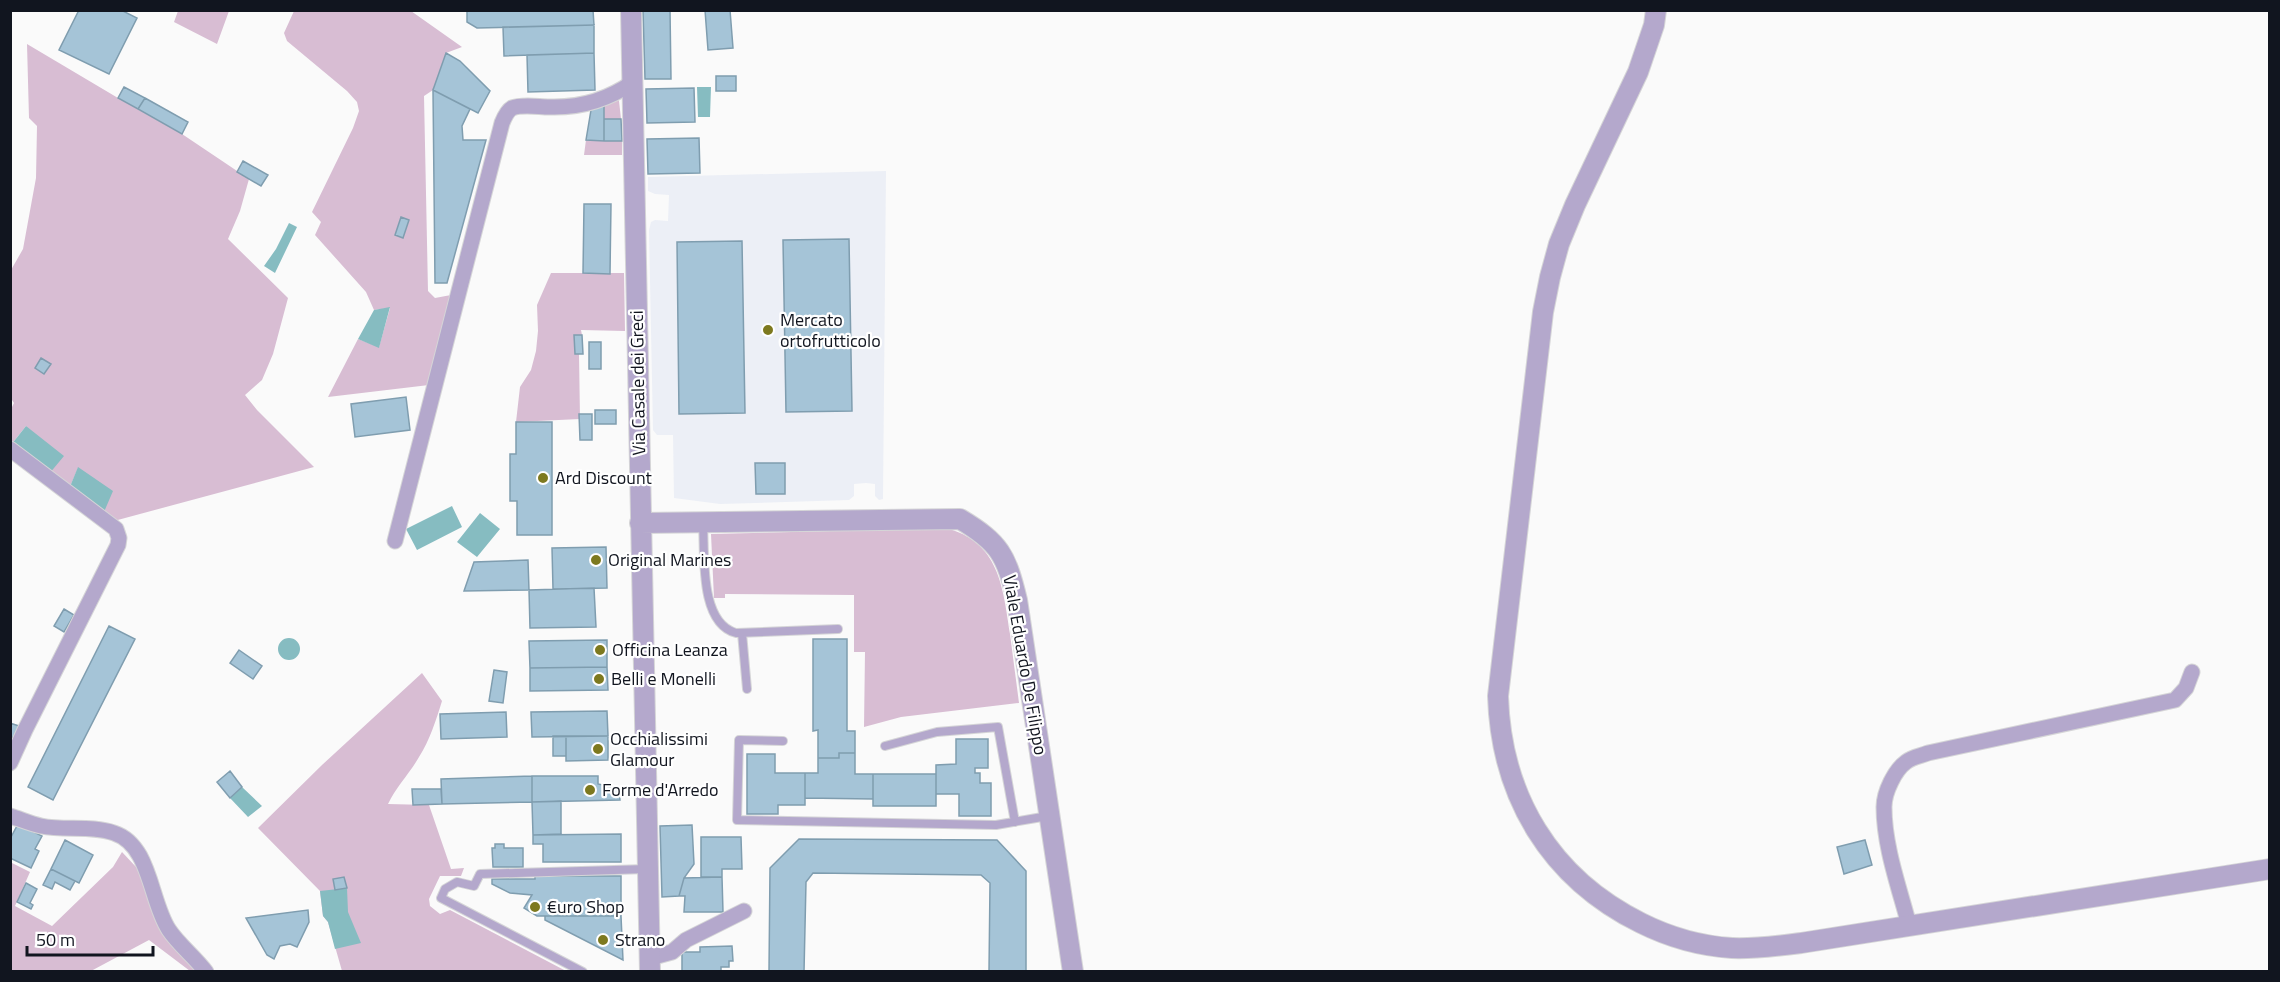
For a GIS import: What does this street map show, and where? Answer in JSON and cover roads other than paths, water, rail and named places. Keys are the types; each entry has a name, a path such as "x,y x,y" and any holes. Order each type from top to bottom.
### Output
{"street":[{"name":"Via Casale dei Greci","path":"631,10 650,965"},
{"path":"1656,10 1654,26 1638,72 1559,244 1550,277 1542,324 1498,696 1502,746 1510,777 1519,799 1541,838 1580,883 1626,915 1676,938 1731,948 1761,948 2270,869"},
{"path":"395,541 501,123 513,108 554,107 600,100 617,94 633,82"},
{"path":"10,449 116,530 119,538 118,545 10,763"},
{"name":"Viale Eduardo De Filippo","path":"640,523 960,519 982,532 999,549 1012,581 1073,972"},
{"path":"1910,925 1888,841 1884,805 1889,786 1908,760 1928,753 2175,700 2186,688 2192,672"},
{"path":"10,816 41,826 104,830 127,839 137,850 170,930 206,972"},
{"path":"650,965 672,952 686,940 744,911"}],"lane":[{"path":"703,522 708,597 720,624 728,631 742,633 838,629"},
{"path":"742,633 747,689"},
{"path":"885,746 937,732 998,727 1015,822"},
{"path":"783,741 739,740 738,820 996,825 1049,816"},
{"path":"583,972 441,898 445,889 457,882 474,886 480,874 648,869"}],"water":[{"path":"697,87 711,87 710,117 698,117"},
{"path":"289,223 297,227 275,273 264,266 276,249"},
{"path":"390,307 379,348 358,339 374,310"},
{"path":"26,426 64,456 49,474 11,445"},
{"path":"78,467 113,491 104,512 69,489"},
{"path":"452,506 462,527 417,550 406,529"},
{"path":"480,513 500,529 477,557 457,542"},
{"path":"289,638 297,641 300,649 297,657 289,660 281,657 278,649 281,641"},
{"path":"242,787 262,806 248,817 230,798"},
{"path":"347,888 348,912 361,943 335,949 328,922 323,916 320,891"}],"place":[{"name":"Mercato ortofrutticolo","path":"768,330"},
{"name":"Ard Discount","path":"543,478"},
{"name":"Original Marines","path":"596,560"},
{"name":"Officina Leanza","path":"600,650"},
{"name":"Belli e Monelli","path":"599,679"},
{"name":"Occhialissimi Glamour","path":"598,749"},
{"name":"Forme d'Arredo","path":"590,790"},
{"name":"€uro Shop","path":"535,907"},
{"name":"Strano","path":"603,940"}]}
